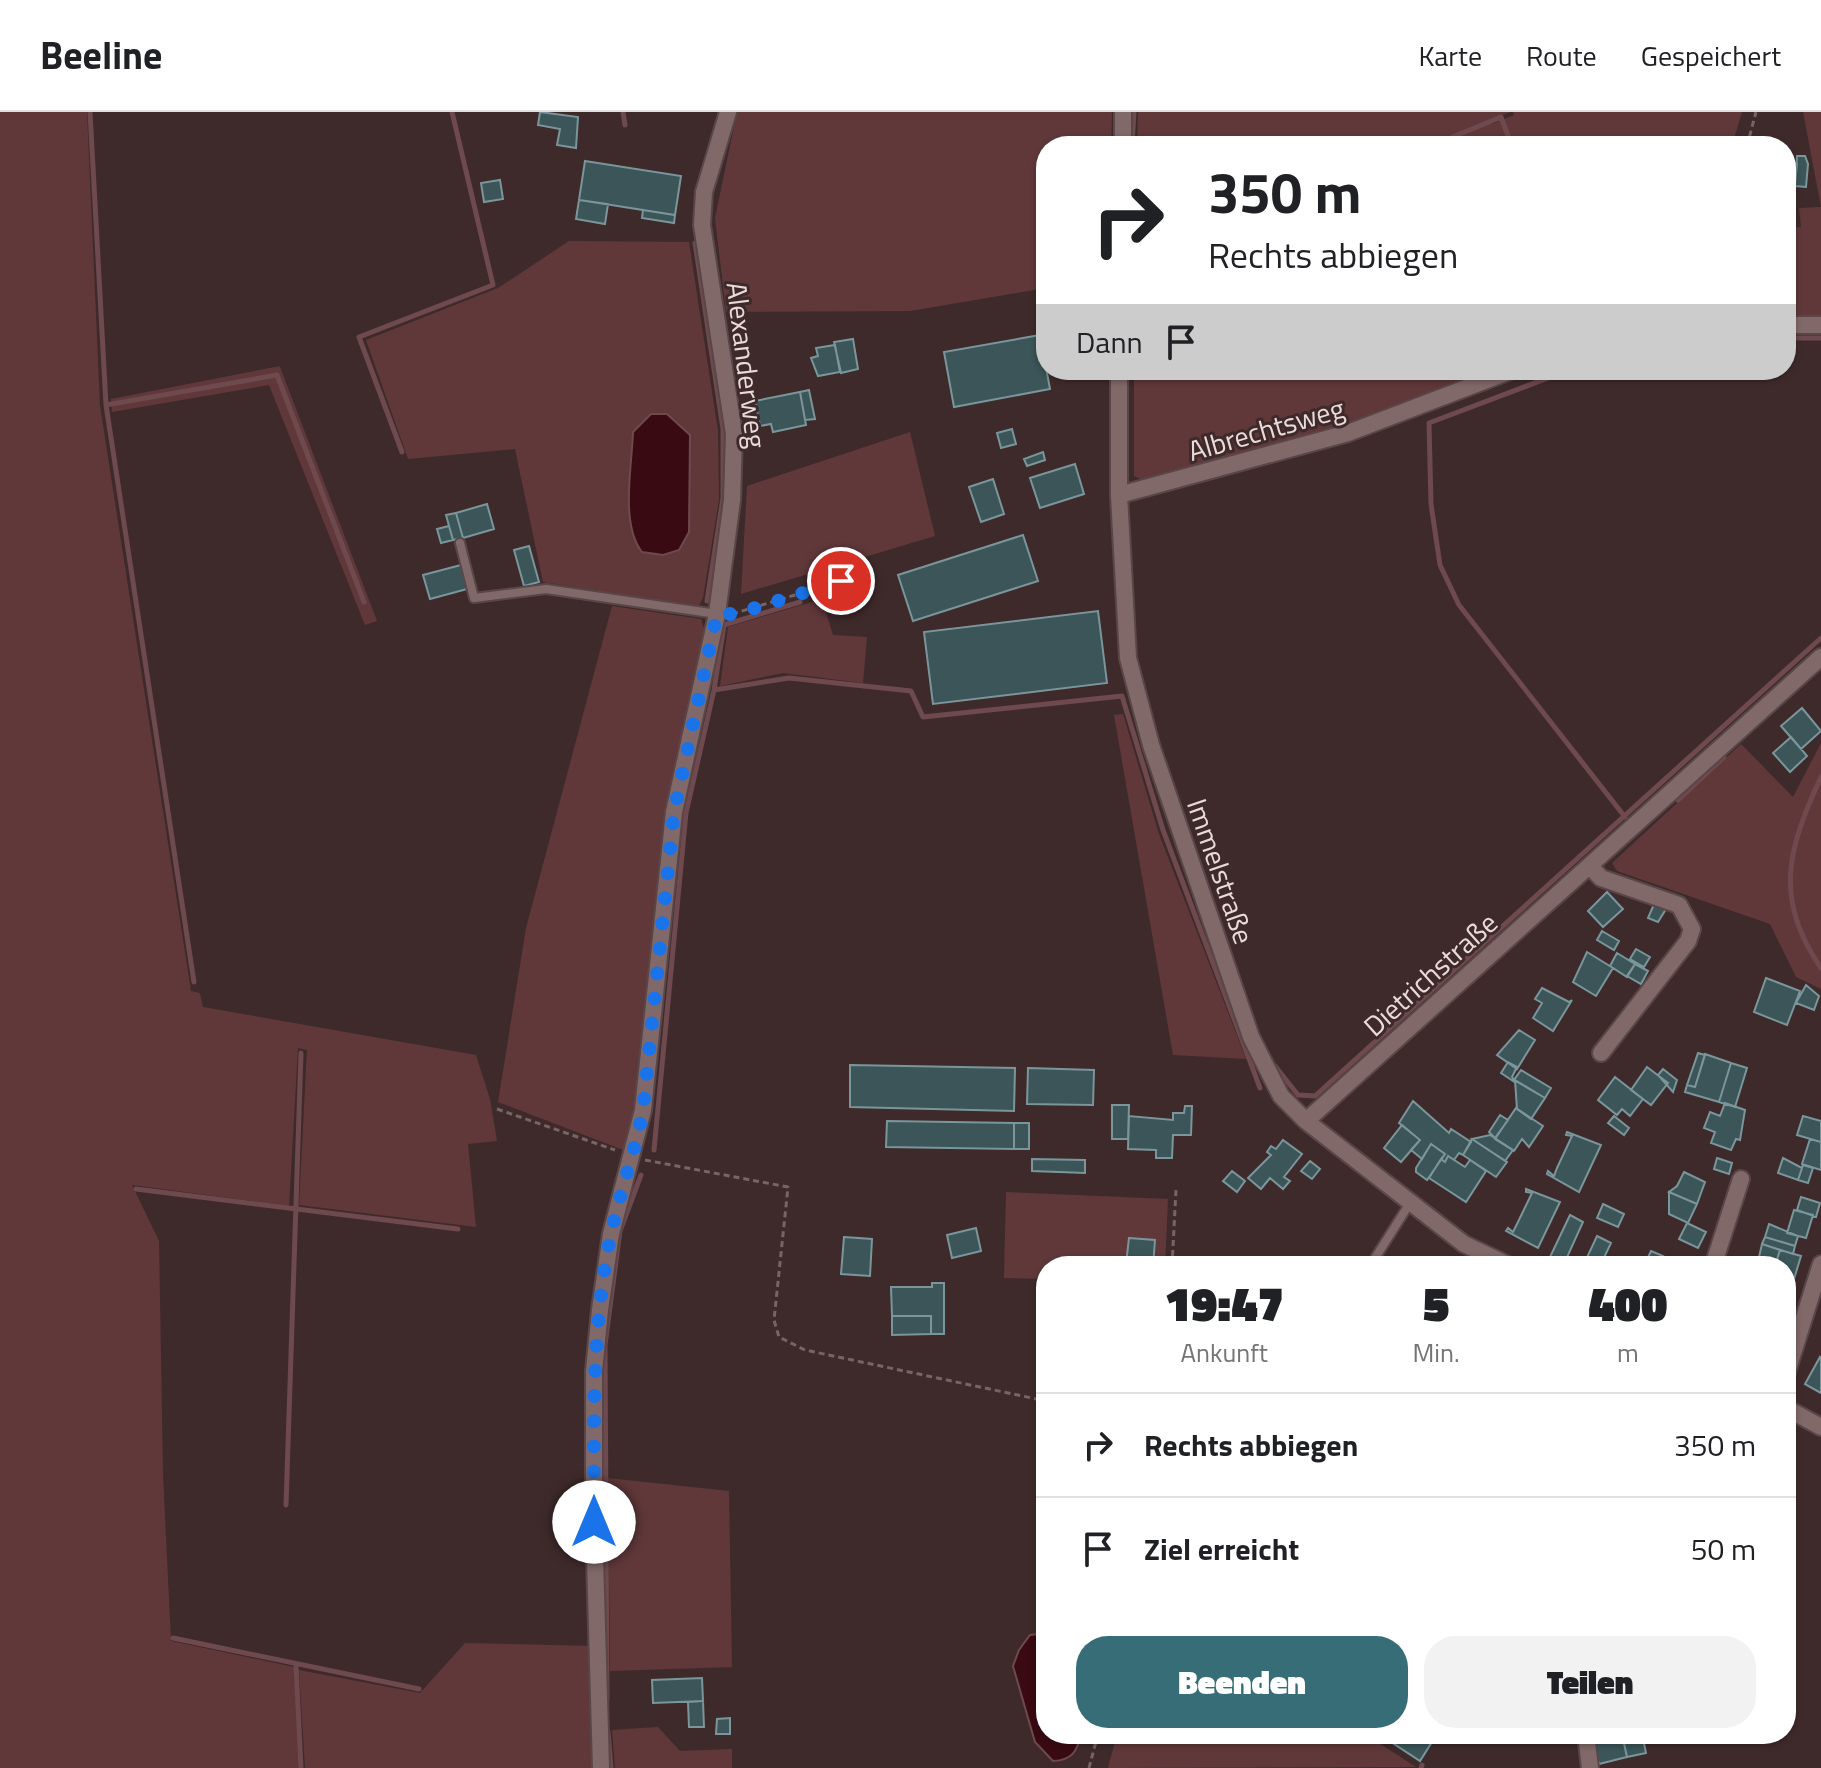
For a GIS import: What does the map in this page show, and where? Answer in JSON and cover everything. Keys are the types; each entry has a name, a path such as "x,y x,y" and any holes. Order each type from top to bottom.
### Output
{"street":[{"name":"Alexanderweg","path":"601,1768 594,1371 611,1234 634,1157 643,1110 674,812 717,614 732,500 734,434 702,225 709,171 728,112"},
{"path":"1123,112 1123,136"},
{"path":"1796,325 1821,325"},
{"name":"Immelstraße","path":"1119,380 1119,495 1128,658 1147,731 1251,1037 1281,1096 1306,1121 1464,1244 1489,1256"},
{"name":"Albrechtsweg","path":"1119,495 1348,433 1487,380"},
{"name":"Dietrichstraße","path":"1306,1121 1821,657"},
{"path":"1590,866 1601,878 1679,905 1692,929 1688,941 1601,1053"},
{"path":"1716,1256 1741,1179"},
{"path":"1796,1343 1821,1264"},
{"path":"1796,1413 1821,1427"},
{"path":"1587,1744 1590,1768"}],"lane":[{"path":"460,543 474,598 546,589 717,614"},
{"path":"1376,1256 1411,1202"}],"path":[{"path":"1750,136 1756,112"},
{"path":"717,614 736,614 868,573"},
{"path":"497,1109 634,1157 788,1187 774,1320 779,1337 805,1350 1036,1399"},
{"path":"1173,1256 1176,1190"},
{"path":"1089,1768 1095,1744"}],"shaded area":[{"path":"0,112 87,112 100,406 191,991 200,993 203,1007 476,1055 490,1099 497,1141 468,1144 476,1227 299,1205 307,1050 298,1048 289,1206 132,1185 159,1241 163,1475 171,1641 294,1667 300,1768 0,1768"},
{"path":"737,112 1112,112 1111,136 1036,136 1036,290 910,311 726,312 715,218"},
{"path":"1138,112 1510,112 1490,120 1492,124 1514,115 1513,112 1742,112 1735,136 1137,136"},
{"path":"1803,112 1821,112 1821,207"},
{"path":"1821,207 1821,320 1796,320 1796,227 1801,227 1799,208"},
{"path":"569,241 689,242 718,431 719,500 703,598 698,607 543,582 515,449 408,459 366,340 498,288"},
{"path":"280,366 377,621 365,625 269,385 112,412 111,399"},
{"path":"1134,380 1467,380 1346,426 1148,482 1134,476"},
{"path":"651,414 667,414 690,435 689,532 679,550 663,555 642,552 635,540 629,511 633,432"},
{"path":"910,432 935,536 741,594 747,486"},
{"path":"822,599 833,635 867,637 863,683 783,673 720,686 728,627"},
{"path":"612,606 701,619 707,638 638,1108 626,1151 498,1102 526,928"},
{"path":"1123,714 1159,834 1246,1059 1173,1055 1114,715"},
{"path":"1821,743 1821,989 1796,977 1770,924 1617,871 1612,863 1741,744 1793,797"},
{"path":"1006,1192 1168,1199 1165,1256 1036,1256 1036,1279 1004,1278"},
{"path":"608,1478 729,1491 732,1667 610,1671"},
{"path":"1036,1634 1036,1743 1013,1666 1019,1650 1030,1635"},
{"path":"465,1643 590,1646 594,1768 305,1768 299,1670 420,1693"},
{"path":"658,1727 680,1751 732,1749 732,1768 615,1768 612,1730"},
{"path":"1037,1744 1078,1744 1073,1754 1053,1761"},
{"path":"1114,1744 1380,1744 1416,1767 1108,1768"}],"building":[{"path":"540,112 578,117 576,148 557,145 560,129 538,125"},
{"path":"1797,156 1805,156 1808,164 1806,187 1796,186"},
{"path":"585,161 681,176 675,215 579,200"},
{"path":"500,180 503,199 484,202 481,183"},
{"path":"579,200 608,204 605,224 576,219"},
{"path":"643,210 675,215 674,223 642,218"},
{"path":"1036,336 1036,380 1048,380 1050,389 954,407 944,352"},
{"path":"853,339 858,369 841,373 834,342"},
{"path":"835,345 840,372 818,376 811,358 818,356 816,348"},
{"path":"809,390 815,419 805,420 800,392"},
{"path":"800,392 806,425 773,432 771,424 760,426 755,401"},
{"path":"1012,429 1016,444 1001,448 997,433"},
{"path":"1043,452 1045,460 1027,466 1024,459"},
{"path":"1075,464 1084,494 1040,508 1030,478"},
{"path":"993,479 1004,514 981,522 969,487"},
{"path":"487,504 494,529 463,538 456,513"},
{"path":"456,513 463,538 453,540 446,515"},
{"path":"449,526 453,540 441,543 437,529"},
{"path":"1023,535 1038,581 913,621 898,575"},
{"path":"529,546 539,582 524,586 514,550"},
{"path":"461,565 467,589 430,599 423,575"},
{"path":"1098,611 1107,683 933,704 924,632"},
{"path":"1802,708 1821,731 1801,749 1781,726"},
{"path":"1791,737 1807,756 1790,772 1773,753"},
{"path":"1607,892 1623,909 1603,927 1588,911"},
{"path":"1655,902 1666,909 1658,922 1648,918"},
{"path":"1602,931 1619,941 1614,950 1597,940"},
{"path":"1636,949 1650,957 1644,967 1630,959"},
{"path":"1587,952 1613,968 1596,996 1573,982"},
{"path":"1617,953 1635,964 1627,977 1610,966"},
{"path":"1635,964 1648,971 1641,984 1627,976"},
{"path":"1766,978 1800,991 1787,1025 1754,1012"},
{"path":"1806,985 1819,996 1814,1010 1796,1003"},
{"path":"1542,988 1569,1002 1572,1000 1553,1031 1533,1018 1542,1003 1535,999"},
{"path":"1519,1030 1535,1040 1517,1069 1497,1055"},
{"path":"1698,1053 1705,1055 1695,1087 1687,1085"},
{"path":"1705,1054 1731,1063 1719,1102 1685,1092 1687,1085 1695,1087"},
{"path":"1508,1062 1517,1067 1512,1077 1516,1083 1501,1073"},
{"path":"1731,1063 1747,1068 1735,1107 1719,1102"},
{"path":"850,1065 1015,1068 1014,1111 850,1107"},
{"path":"1647,1067 1668,1083 1651,1105 1631,1090"},
{"path":"1028,1068 1094,1070 1093,1105 1027,1104"},
{"path":"1663,1069 1677,1080 1673,1092 1658,1075"},
{"path":"1521,1070 1551,1088 1545,1098 1514,1080"},
{"path":"1615,1077 1643,1099 1630,1116 1622,1109 1617,1115 1598,1100"},
{"path":"1515,1080 1545,1098 1531,1119 1517,1109"},
{"path":"1413,1101 1449,1133 1451,1129 1471,1142 1463,1155 1459,1153 1454,1160 1448,1156 1445,1162 1441,1159 1445,1154 1431,1144 1422,1159 1411,1150 1420,1140 1399,1123"},
{"path":"1725,1103 1745,1110 1740,1140 1736,1139 1731,1150 1711,1143 1715,1132 1704,1128 1710,1112 1720,1116"},
{"path":"1112,1105 1129,1105 1128,1139 1112,1139"},
{"path":"1185,1106 1192,1106 1191,1135 1173,1135 1172,1158 1156,1158 1156,1150 1128,1149 1129,1116 1173,1120 1173,1113 1184,1113"},
{"path":"1516,1108 1543,1126 1529,1147 1522,1139 1514,1151 1495,1139"},
{"path":"1500,1115 1508,1120 1495,1138 1489,1132"},
{"path":"1614,1116 1629,1128 1624,1135 1608,1123"},
{"path":"1803,1116 1821,1121 1821,1142 1797,1135"},
{"path":"887,1121 1014,1123 1014,1149 886,1147"},
{"path":"1014,1123 1029,1123 1029,1149 1014,1149"},
{"path":"1402,1125 1420,1140 1401,1162 1384,1148"},
{"path":"1567,1132 1601,1145 1579,1192 1547,1174 1548,1171 1554,1176 1572,1136 1566,1135"},
{"path":"1490,1135 1513,1150 1505,1161 1472,1139"},
{"path":"1472,1139 1507,1162 1496,1177 1463,1155"},
{"path":"1810,1139 1821,1142 1821,1170 1802,1164"},
{"path":"1283,1140 1302,1154 1284,1177 1290,1181 1283,1189 1270,1178 1261,1189 1248,1178 1271,1155 1267,1152 1271,1146 1276,1149"},
{"path":"1431,1144 1445,1154 1427,1180 1416,1172 1416,1168"},
{"path":"1448,1156 1465,1167 1470,1160 1486,1171 1466,1202 1429,1178 1441,1159 1445,1162"},
{"path":"1717,1158 1732,1163 1729,1174 1714,1169"},
{"path":"1783,1158 1802,1168 1798,1180 1778,1173"},
{"path":"1032,1159 1085,1160 1085,1173 1032,1171"},
{"path":"1310,1161 1320,1169 1312,1179 1301,1171"},
{"path":"1803,1165 1813,1168 1808,1183 1798,1180"},
{"path":"1232,1171 1245,1181 1237,1192 1223,1181"},
{"path":"1684,1172 1705,1182 1697,1204 1669,1192 1677,1186"},
{"path":"1526,1189 1560,1202 1538,1248 1506,1231 1508,1228 1513,1232 1532,1193 1526,1192"},
{"path":"1669,1192 1697,1204 1688,1223 1669,1214"},
{"path":"1801,1197 1820,1203 1816,1217 1797,1210"},
{"path":"1603,1204 1624,1214 1618,1227 1597,1218"},
{"path":"1794,1210 1813,1215 1806,1238 1787,1233"},
{"path":"1570,1215 1583,1222 1568,1256 1550,1256"},
{"path":"1687,1223 1706,1232 1698,1248 1679,1239"},
{"path":"1769,1224 1798,1236 1795,1246 1765,1237"},
{"path":"976,1228 981,1251 952,1258 947,1235"},
{"path":"1597,1236 1611,1243 1605,1256 1588,1256"},
{"path":"844,1237 872,1239 870,1276 841,1274"},
{"path":"1765,1237 1795,1246 1793,1254 1762,1244"},
{"path":"1129,1238 1155,1240 1154,1256 1127,1256"},
{"path":"1762,1244 1780,1250 1778,1256 1759,1256"},
{"path":"1780,1250 1801,1256 1796,1272 1796,1256 1778,1256"},
{"path":"932,1283 944,1283 944,1334 931,1334 931,1316 892,1316 891,1287 932,1287"},
{"path":"892,1316 931,1316 931,1334 892,1335"},
{"path":"1821,1358 1821,1393 1805,1384"},
{"path":"702,1678 703,1701 653,1703 652,1680"},
{"path":"703,1701 704,1727 689,1727 688,1702"},
{"path":"730,1718 730,1734 716,1734 717,1719"},
{"path":"1394,1744 1431,1744 1420,1761"},
{"path":"1594,1744 1624,1744 1627,1757 1599,1764"},
{"path":"1624,1744 1644,1744 1646,1753 1627,1757"}],"waterway":[{"path":"90,112 106,405 194,982"},
{"path":"402,452 359,337 493,285 452,112"},
{"path":"623,112 625,125"},
{"path":"1133,136 1134,112"},
{"path":"1455,136 1501,117 1508,136"},
{"path":"695,243 723,429 723,498 707,601"},
{"path":"1796,338 1821,338"},
{"path":"106,405 277,375 364,602"},
{"path":"1543,380 1429,423 1431,504 1440,565 1459,605 1625,817"},
{"path":"654,1150 686,813 714,690 724,625 800,602"},
{"path":"1275,1066 1298,1095 1315,1096 1821,638"},
{"path":"714,690 789,678 911,691 923,717 1122,696 1163,830 1260,1088"},
{"path":"1678,800 1724,757"},
{"path":"1821,777 1800,827 1791,873 1791,896 1796,919 1821,968"},
{"path":"286,1505 301,1053"},
{"path":"607,1700 605,1345 620,1231 641,1175"},
{"path":"136,1189 458,1229"},
{"path":"173,1638 419,1689"},
{"path":"296,1665 301,1768"},
{"path":"608,1732 611,1768"}],"route":[{"path":"594,1522 594,1371 600,1310 611,1234 634,1157 643,1110 674,812 717,614 736,614 841,581"}]}
